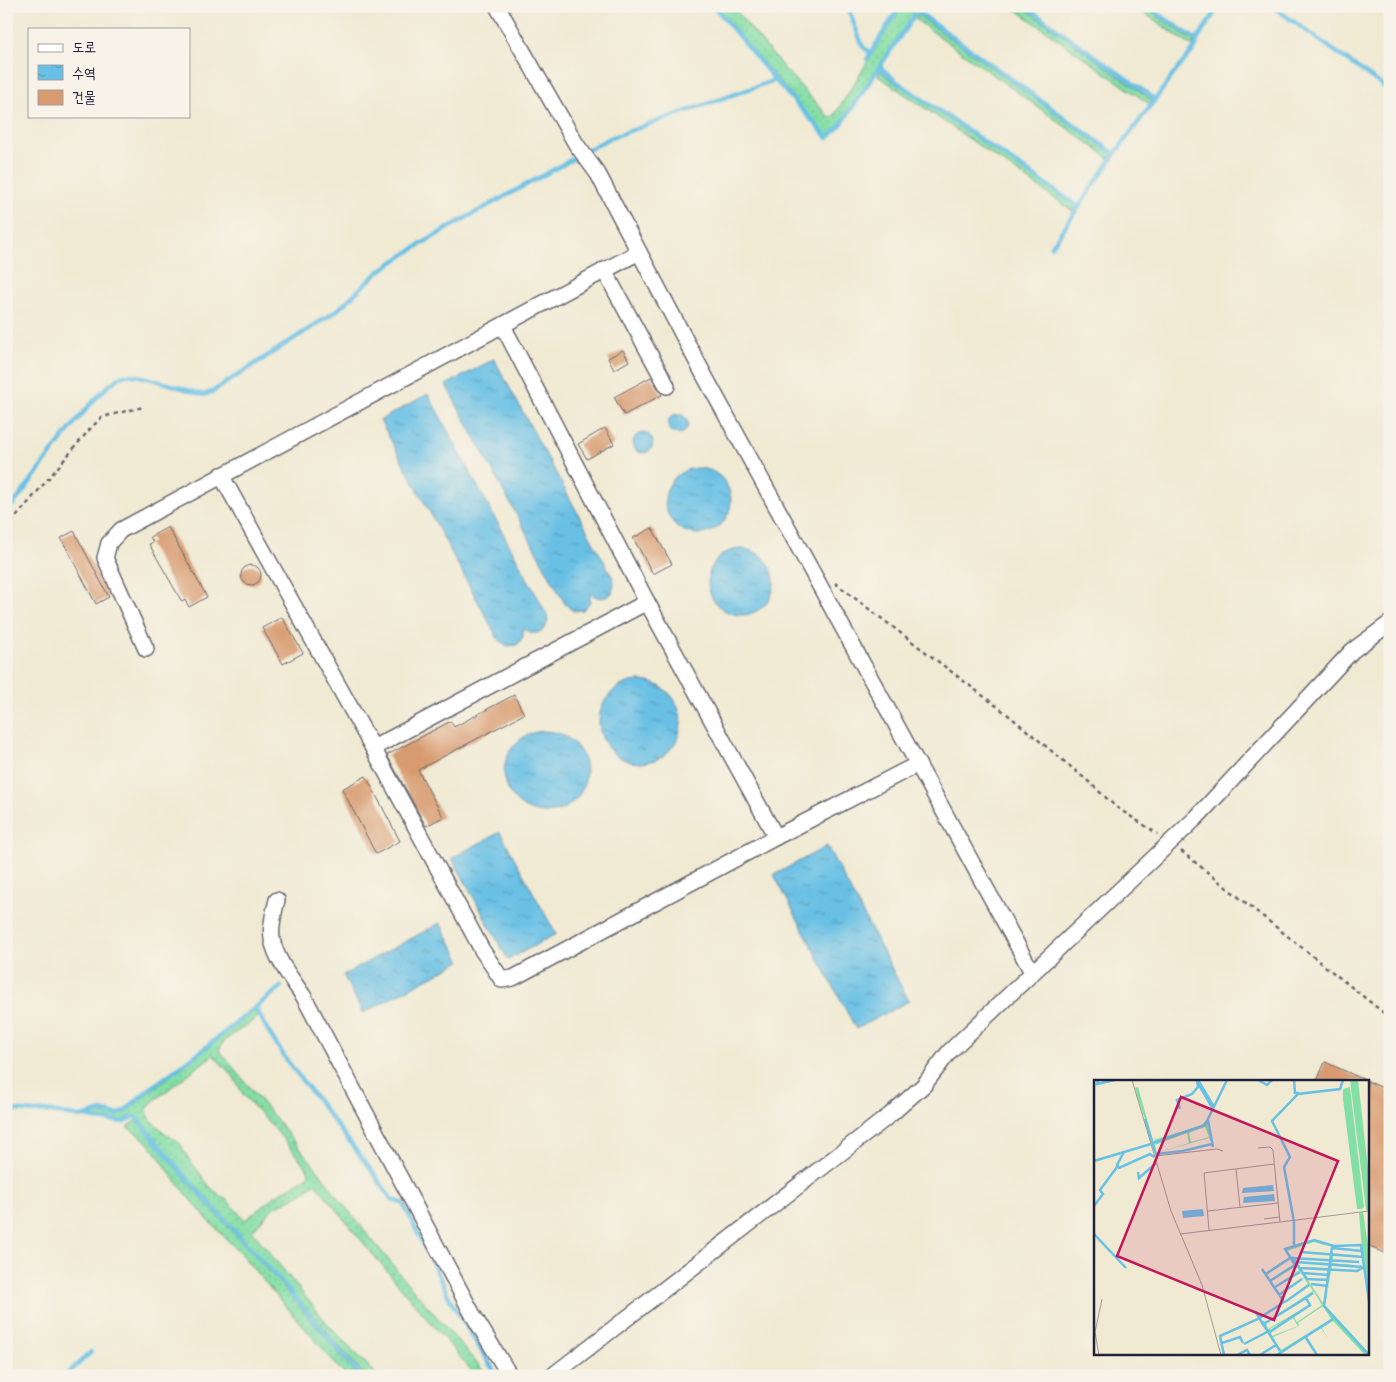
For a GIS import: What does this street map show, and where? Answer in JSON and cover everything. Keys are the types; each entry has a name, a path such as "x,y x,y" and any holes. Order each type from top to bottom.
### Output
{"street":[{"path":"497,6 576,144 598,174 708,384 1032,972"},
{"path":"146,649 105,558 109,544 121,530 639,252"},
{"path":"604,270 667,386"},
{"path":"503,326 647,602 776,837"},
{"path":"221,475 373,748 482,950 502,980 513,978 776,837 918,764"},
{"path":"373,748 647,602"},
{"path":"552,1376 890,1115 924,1085 949,1052 1197,817 1352,651 1390,622"},
{"path":"277,900 272,920 272,938 280,959 304,997 473,1315 510,1376"}],"path":[{"path":"6,528 102,417 143,407"},
{"path":"834,583 1007,714 1116,807 1170,842 1390,1018"}],"green space":[{"path":"716,6 732,6 782,66 829,117 834,116 902,6 921,6 917,9 839,125 828,136 776,78"},
{"path":"1011,6 1021,6 1152,100 1149,104"},
{"path":"1134,6 1143,6 1194,41 1193,47"},
{"path":"918,15 1112,154 1109,158 915,19"},
{"path":"880,71 1076,207 1073,211 887,82 878,75"},
{"path":"254,1011 258,1017 224,1041 219,1050 404,1279 488,1376 476,1376 315,1183 303,1193 273,1208 252,1231 326,1322 378,1376 365,1376 286,1285 190,1180 137,1116 133,1116 125,1121 90,1116 97,1113 116,1116 124,1114 149,1092","holes":["213,1055 233,1076 244,1096 274,1128 309,1173 307,1177 275,1196 245,1220 229,1202 210,1187 186,1155 181,1144 151,1120 146,1111 151,1103"]},
{"path":"135,1121 139,1123 188,1183 283,1287 358,1376 346,1376 237,1250 207,1219 172,1176 155,1151 143,1138 127,1127"}],"water":[{"path":"494,359 613,578 612,593 601,598 595,597 590,593 590,602 583,610 573,611 565,604 446,385"},
{"path":"428,394 546,613 548,619 545,629 534,633 528,632 523,628 523,637 517,645 507,646 498,639 380,420"},
{"path":"674,414 682,414 688,420 688,428 682,434 674,434 668,428 668,420"},
{"path":"639,433 647,433 653,439 653,447 647,453 639,453 633,447 633,439"},
{"path":"698,468 710,471 721,478 728,489 731,501 728,513 721,524 710,531 698,534 686,531 675,524 668,513 665,501 668,489 675,478 686,471"},
{"path":"741,549 753,552 764,559 771,570 774,582 771,594 764,605 753,612 741,615 729,612 718,605 711,594 708,582 711,570 718,559 729,552"},
{"path":"640,681 656,684 669,693 678,706 681,722 678,738 669,751 656,760 640,763 624,760 611,751 602,738 599,722 602,706 611,693 624,684"},
{"path":"545,731 561,734 574,743 583,756 586,772 583,788 574,801 561,810 545,813 529,810 516,801 507,788 504,772 507,756 516,743 529,734"},
{"path":"500,832 556,934 508,960 452,858"},
{"path":"827,846 909,1001 856,1029 774,875"},
{"path":"440,923 461,961 363,1013 343,975"}],"building":[{"path":"623,350 629,361 614,370 608,358"},
{"path":"651,377 662,395 624,415 614,397"},
{"path":"605,428 614,444 587,459 578,444"},
{"path":"168,527 207,597 189,607 185,600 182,602 149,544 153,542 150,537"},
{"path":"652,528 672,564 653,574 633,538"},
{"path":"74,531 109,597 96,604 61,538"},
{"path":"251,565 258,568 261,575 258,582 251,585 244,582 241,575 244,568"},
{"path":"282,617 303,653 283,664 262,628"},
{"path":"514,695 524,714 418,770 443,817 426,826 387,755 451,721 454,727"},
{"path":"366,776 400,841 376,854 342,789"},
{"path":"1325,1062 1365,1080 1317,1080"},
{"path":"1368,1081 1390,1091 1390,1255 1368,1246"}],"waterway":[{"path":"714,6 775,80 828,138 840,126 917,11 1115,154"},
{"path":"847,6 863,47 871,53"},
{"path":"867,59 900,6"},
{"path":"1025,6 1155,99"},
{"path":"1147,6 1197,40"},
{"path":"1051,247 1115,154 1196,47 1197,40 1219,6"},
{"path":"1272,6 1390,91"},
{"path":"880,67 896,81 1079,207"},
{"path":"6,514 82,414 114,381 126,375 133,375 203,395 212,392 335,312 384,268 461,221 593,147 610,138 775,80"},
{"path":"86,1116 102,1111 117,1115 124,1112 148,1090 201,1051 281,987"},
{"path":"255,1007 288,1062 392,1200 403,1203 452,1303 497,1376"},
{"path":"6,1109 33,1112 46,1111 125,1122 136,1117 189,1181 285,1286 361,1376"},
{"path":"65,1376 91,1352"},
{"path":"573,1376 575,1374 577,1376"}]}
